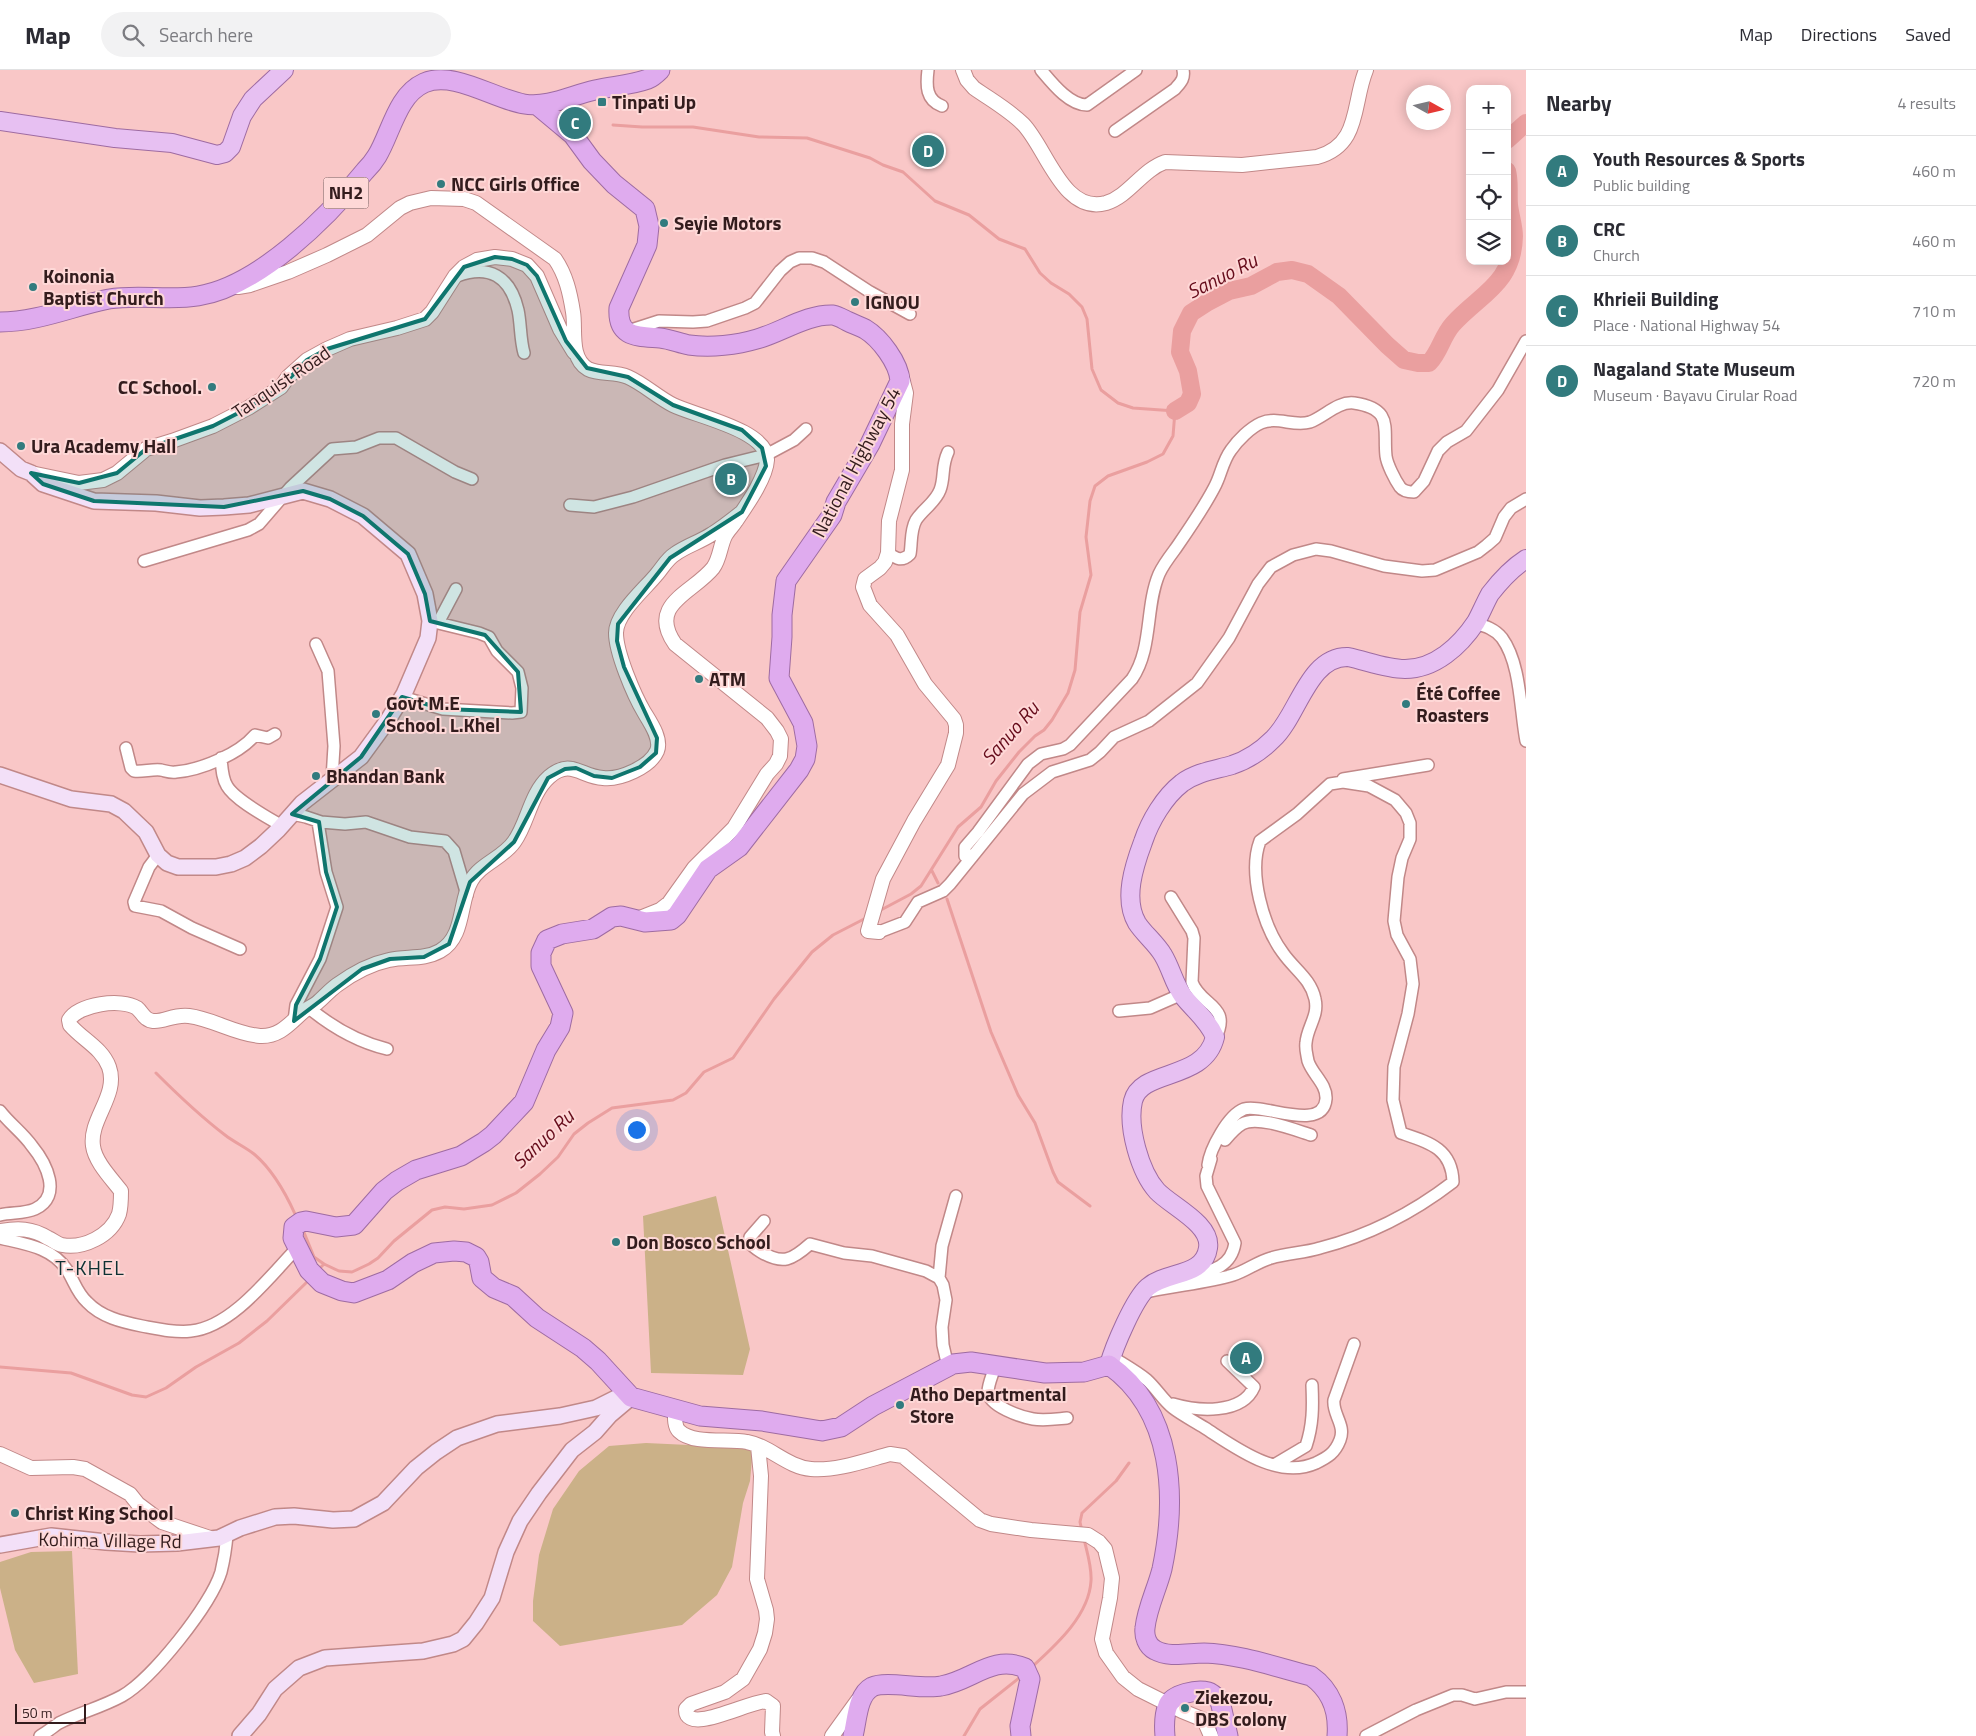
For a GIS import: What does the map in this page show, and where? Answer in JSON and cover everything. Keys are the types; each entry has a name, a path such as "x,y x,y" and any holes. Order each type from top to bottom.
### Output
{"highway":[{"name":"NH2","path":"0,322 36,318 125,297 185,297 222,290 260,269 293,246 336,204 377,156 398,112 407,98 417,86 426,82 446,79 462,83 506,100 537,105 593,90 650,78 660,70"},
{"path":"537,105 573,135 592,161 614,184 646,209 649,226 647,245 619,308 618,318 626,332"},
{"name":"National Highway 54","path":"626,332 642,337 666,339 689,345 722,345 757,339 814,318 835,315 866,330 889,353 899,371 900,381 870,444 836,502 832,515 786,581 782,615 779,678 803,723 807,746 805,759 799,770 739,847 708,869 677,915 671,920 645,922 621,916 612,917 592,929 562,934 547,940 540,952 541,966 563,1013 560,1027 546,1050 524,1102 493,1135 460,1156 416,1170 397,1182 384,1191 354,1225 336,1227 301,1222 294,1227 293,1238 297,1248 309,1270 322,1283 354,1294 388,1280 413,1263 434,1253 466,1252 476,1257 479,1262 482,1278 494,1288 513,1296 537,1318 583,1348 630,1395 700,1416 762,1421 822,1432 841,1427 873,1406 953,1364 971,1362 1045,1373 1084,1372 1111,1361"},
{"path":"1111,1361 1142,1396 1156,1421 1165,1449 1169,1472 1162,1568 1147,1616 1144,1630 1146,1642 1154,1650 1166,1654 1224,1654 1311,1676 1323,1685 1332,1700 1336,1716 1336,1736"},
{"path":"853,1736 864,1693 873,1687 882,1685 931,1688 944,1686 988,1667 1014,1663 1025,1668 1030,1679 1020,1726 1021,1736"},
{"path":"1165,1736 1164,1721 1169,1703 1178,1696 1197,1692 1208,1692 1220,1701 1228,1736"}],"main road":[{"path":"0,121 115,138 172,143 218,155 225,153 231,147 242,116 253,99 284,70"},
{"path":"0,451 21,470 31,473 43,484 94,501 156,503 200,508 224,507 249,505 303,490 330,499 363,516 394,540 408,554 425,594 434,622 402,697 361,757 332,779 292,814 261,846 245,858 231,864 216,867 178,867 167,863 158,855 146,832 124,811 111,804 71,799 0,774"},
{"path":"1111,1361 1133,1311 1151,1287 1200,1266 1206,1257 1209,1246 1206,1232 1194,1219 1158,1192 1146,1175 1140,1160 1132,1124 1133,1101 1138,1090 1148,1083 1184,1070 1198,1062 1210,1049 1215,1039 1208,1022 1182,994 1162,953 1138,924 1133,913 1132,875 1144,838 1152,822 1172,793 1182,783 1195,776 1239,762 1265,747 1283,729 1313,677 1332,659 1339,656 1348,656 1404,669 1420,667 1438,661 1452,650 1475,623 1490,595 1500,582 1526,559"},
{"path":"240,1736 259,1714 275,1689 299,1668 325,1658 423,1651 453,1644 463,1639 492,1598 506,1552 520,1522 539,1492 572,1450 595,1432 630,1395"},
{"name":"Kohima Village Rd","path":"0,1545 51,1536 140,1544 177,1543 219,1538 259,1521 275,1518 294,1516 333,1520 354,1519 383,1503 416,1468 457,1438 497,1424 560,1416 596,1408 630,1395"}],"street":[{"path":"928,70 927,86 929,97 932,101 942,106"},
{"path":"962,70 974,88 1024,125 1068,191 1078,200 1090,204 1102,204 1115,198 1155,166 1165,162 1242,165 1317,157 1328,154 1336,149 1348,136 1366,70"},
{"path":"1041,70 1050,82 1073,102 1081,105 1087,105 1092,102 1136,70"},
{"path":"1115,132 1175,89 1182,81 1184,76 1183,70"},
{"path":"222,290 250,285 288,272 327,255 367,234 388,216 410,203 431,198 464,200 476,203 555,259 563,270 573,312 575,349 578,359 587,368 628,377 672,405 703,418 742,430 754,439 766,454 766,466 761,477 742,512 724,536 714,567 699,582 676,599 666,618 666,628 674,644 767,718 781,739 780,756 734,828 694,868 669,903 652,914 634,920"},
{"name":"Tanquist Road","path":"31,473 79,483 103,480 117,473 146,449 213,426 248,408 281,387 288,377 307,360 327,349 350,339 425,319 432,312 455,276 464,267 477,260 496,256 512,259 527,265 537,276 566,341 578,359"},
{"path":"626,332 659,321 707,321 745,308 755,303 780,271 790,262 799,258 812,258 824,262 870,292 910,314"},
{"path":"455,276 481,270 498,275 512,292 518,308 524,353"},
{"path":"972,857 965,856 965,846 978,832 1028,764 1041,754 1063,749 1070,745 1132,679 1139,668 1149,624 1152,596 1159,573 1212,493 1224,460 1231,449 1250,430 1262,422 1277,420 1309,422 1346,403 1355,403 1369,408 1383,417 1386,426 1386,458 1401,488 1408,492 1414,492 1424,481 1438,451 1447,442 1466,431 1498,390 1526,341"},
{"path":"899,371 905,384 906,393 902,424 902,470 889,521 888,553 885,562 865,579 865,596 870,605 897,635 925,684 954,719 956,725 954,744 948,765 914,821 883,879 868,931 880,932 905,922 918,902 943,891 962,871 1022,794 1052,772 1090,760 1114,737 1149,721 1197,683 1228,638 1258,584 1271,568 1293,555 1316,549 1331,551 1384,566 1422,571 1435,570 1478,552 1487,545 1494,538 1504,517 1511,508 1526,499"},
{"path":"570,505 594,507 633,497 725,465 766,454 794,440 806,429"},
{"path":"144,561 248,530 259,524 290,488 332,449 356,447 388,436 396,438 455,472 472,479"},
{"path":"888,553 901,559 906,558 910,554 912,530 916,521 936,499 940,490 944,462 948,452"},
{"path":"0,1231 20,1228 32,1230 59,1245 77,1246 99,1237 110,1228 118,1215 121,1191 92,1145 94,1129 106,1102 111,1078 109,1066 101,1054 70,1026 69,1020 72,1014 104,1003 118,1004 136,1007 149,1020 156,1021 169,1016 191,1016 226,1028 259,1036 279,1032 316,1004 336,985 362,969 390,959 424,957 442,950 453,940 470,882 476,874 514,842 540,787 548,778 565,769 576,768 603,778 612,778 640,767 649,761 656,753 658,747 657,738 633,692 624,667 615,631 630,604 670,558 714,534 742,512"},
{"path":"402,697 443,709 521,712 522,688 518,672 497,651 489,637 434,622 456,589"},
{"path":"1475,623 1488,626 1502,638 1513,661 1526,741"},
{"path":"316,644 328,671 334,746 332,779"},
{"path":"126,748 131,768 138,771 181,772 221,758 247,744 255,735 268,738 275,734"},
{"path":"221,758 224,779 228,788 253,808 282,826"},
{"path":"1151,1287 1212,1270 1221,1266 1232,1257 1236,1243 1207,1186 1210,1152 1233,1118 1245,1109 1308,1116 1320,1110 1325,1103 1325,1092 1309,1064 1306,1051 1308,1031 1316,1012 1316,1000 1313,990 1304,976 1284,955 1270,930 1259,893 1255,869 1260,841 1297,814 1330,784 1347,777 1428,765"},
{"path":"1151,1287 1236,1274 1272,1257 1320,1248 1372,1230 1415,1207 1452,1182 1452,1170 1444,1154 1437,1147 1401,1133 1393,1100 1394,1067 1408,1014 1413,984 1410,959 1397,935 1394,921 1398,877 1402,858 1410,839 1410,823 1402,806 1377,790 1352,782 1330,784"},
{"path":"292,814 318,822 345,824 366,822 410,837 445,841 454,851 467,895"},
{"path":"294,1021 296,1006 320,959 337,907 324,864 318,822"},
{"path":"158,855 149,867 134,902 135,906 162,911 192,928 240,948"},
{"path":"1172,897 1192,931 1194,938 1193,987 1216,1008 1219,1014 1221,1028 1215,1039"},
{"path":"1119,1011 1150,1008 1182,994"},
{"path":"309,1008 353,1037 387,1049"},
{"path":"0,1111 31,1144 39,1156 44,1164 51,1188 46,1199 35,1209 0,1215"},
{"path":"1208,1165 1212,1157 1234,1130 1249,1121 1268,1123 1311,1135"},
{"path":"939,1278 942,1246 956,1196"},
{"path":"764,1221 750,1237 749,1242 774,1259 796,1256 810,1244 816,1244 844,1253 872,1256 926,1271 939,1278 943,1285 946,1300 942,1327 943,1345 946,1358 953,1364"},
{"path":"0,1238 50,1252 66,1270 77,1291 87,1303 105,1315 126,1323 177,1331 192,1331 209,1327 226,1317 240,1306 297,1248"},
{"path":"1111,1361 1147,1380 1173,1408 1250,1456 1274,1464 1297,1468 1328,1458 1334,1452 1341,1438 1341,1424 1333,1406 1354,1344"},
{"path":"1166,1402 1186,1407 1210,1409 1232,1405 1244,1400 1254,1387 1227,1361"},
{"path":"995,1366 988,1392 990,1398 995,1403 1019,1416 1034,1420 1068,1418"},
{"path":"1274,1464 1306,1446 1312,1429 1314,1415 1312,1385"},
{"path":"675,1409 678,1430 686,1435 702,1439 749,1442 795,1465 808,1468 826,1469 897,1454 903,1456 980,1520 991,1524 1031,1530 1088,1536 1099,1542 1105,1550 1112,1578 1110,1598 1102,1630 1103,1646 1123,1676 1138,1689 1204,1720 1211,1736"},
{"path":"758,1446 761,1476 758,1579 766,1610 765,1633 760,1649 743,1679 725,1692 691,1704 686,1709 686,1716 690,1724 696,1729 704,1730 714,1727 754,1704 766,1702 773,1706 773,1736"},
{"path":"0,1454 31,1468 73,1467 85,1469 130,1494 138,1504 162,1522 210,1538"},
{"path":"40,1736 58,1724 123,1695 157,1664 196,1616 211,1591 220,1574 227,1535"},
{"path":"1366,1736 1416,1710 1453,1694 1475,1699 1506,1692 1526,1692"},
{"path":"832,1736 864,1693"}],"highlighted area":[{"path":"495,257 512,259 527,265 537,276 566,341 587,368 628,377 673,405 742,430 762,448 766,466 742,512 670,558 618,624 617,641 624,667 657,738 656,753 640,767 612,778 594,776 576,768 565,769 548,778 514,842 470,882 449,944 424,957 390,959 362,969 294,1021 296,1005 320,959 337,907 326,872 319,822 292,814 361,757 402,697 443,709 521,712 518,672 485,635 430,621 425,594 408,554 363,516 330,499 303,491 224,507 94,501 43,484 31,473 79,483 117,473 146,449 213,426 248,408 281,387 307,360 327,349 425,319 464,267"}],"shaded area":[{"path":"716,1196 750,1349 743,1375 651,1373 643,1216"},
{"path":"646,1443 753,1448 750,1481 743,1503 732,1567 717,1595 682,1625 560,1646 533,1621 533,1601 539,1555 553,1509 579,1471 609,1446"},
{"path":"72,1551 78,1674 34,1683 15,1650 0,1588 0,1562 31,1552"}],"waterway":[{"name":"Sanuo Ru","path":"1511,136 1526,123"},
{"path":"613,125 693,127 759,137 807,138 870,158 903,172 935,201 969,215 999,239 1025,249 1040,273 1051,283 1069,294 1082,307 1087,319 1092,369 1101,390 1118,403 1133,408 1175,411 1173,436 1163,454 1108,476 1095,486 1090,501 1086,537 1091,575 1080,612 1075,670 1068,693 1044,730 1019,752 996,781 981,807 958,827 921,886 911,894 879,911"},
{"name":"Sanuo Ru","path":"1175,411 1188,403 1192,394 1188,371 1180,352 1182,331 1191,313 1229,291 1251,286 1277,272 1292,270 1308,274 1339,296 1404,360 1429,363 1453,324 1493,287 1508,266 1514,236 1509,205 1508,175"},
{"path":"932,871 938,883"},
{"path":"947,899 991,1032 1018,1095 1035,1123 1053,1172 1058,1182 1090,1206"},
{"name":"Sanuo Ru","path":"320,1268 324,1264 339,1271 352,1272 378,1258 394,1241 432,1210 445,1207 464,1209 492,1205 516,1193 558,1157 574,1134 612,1108 673,1100 686,1093 704,1072 733,1058 774,999 812,952 833,935 866,918"},
{"path":"156,1073 228,1138 261,1160 278,1182 295,1214"},
{"path":"303,1230 314,1257 324,1264"},
{"path":"0,1367 71,1373 132,1395 146,1397 166,1388 196,1367 239,1343 267,1321 308,1281"},
{"path":"1082,1531 1080,1522 1082,1513 1116,1481 1129,1463"},
{"path":"1034,1665 1070,1628 1078,1617 1089,1594 1091,1576 1084,1539"},
{"path":"964,1736 980,1709 1019,1678"}],"place":[{"name":"Tinpati Up","path":"602,102"},
{"name":"Khrieii Building","path":"575,123"},
{"name":"Nagaland State Museum","path":"928,151"},
{"name":"NCC Girls Office","path":"441,184"},
{"name":"Seyie Motors","path":"664,223"},
{"name":"Koinonia Baptist Church","path":"33,287"},
{"name":"IGNOU","path":"855,302"},
{"name":"CC School.","path":"212,387"},
{"name":"Ura Academy Hall","path":"21,446"},
{"name":"CRC","path":"731,479"},
{"name":"ATM","path":"699,679"},
{"name":"Été Coffee Roasters","path":"1406,704"},
{"name":"Govt M.E School. L.Khel","path":"376,714"},
{"name":"Bhandan Bank","path":"316,776"},
{"name":"Don Bosco School","path":"616,1242"},
{"name":"Youth Resources & Sports","path":"1246,1358"},
{"name":"Atho Departmental Store","path":"900,1405"},
{"name":"Christ King School","path":"15,1513"},
{"name":"Ziekezou, DBS colony","path":"1185,1708"}],"district":[{"name":"T-KHEL","path":"90,1268"}]}
